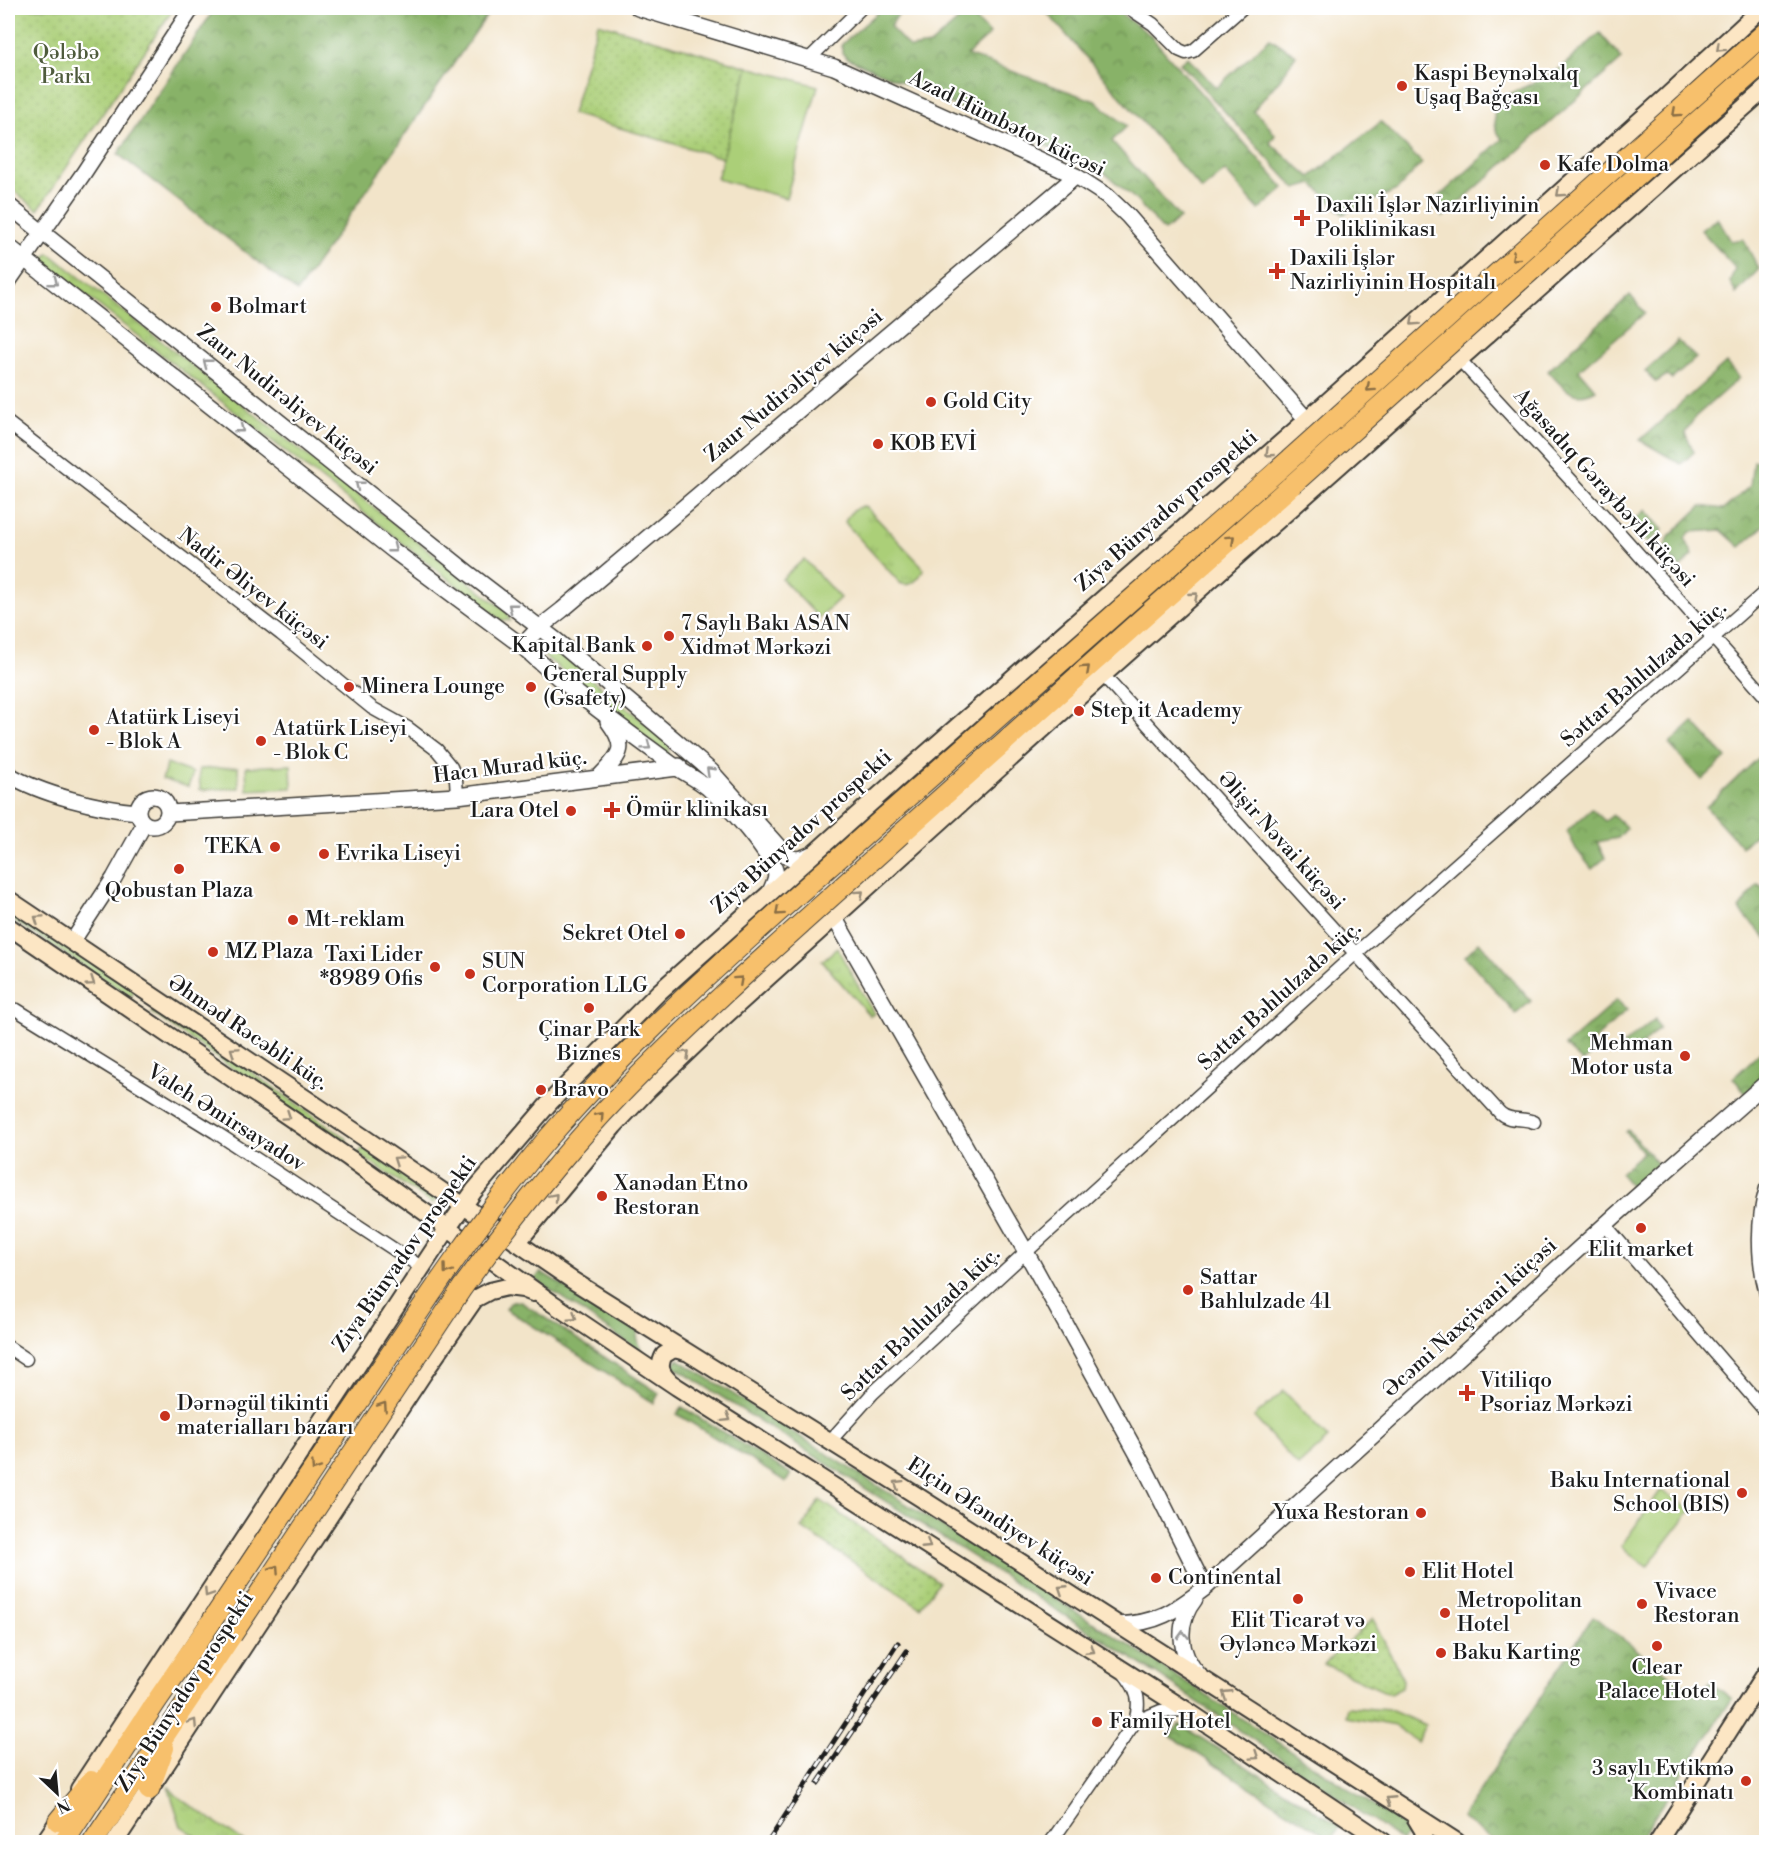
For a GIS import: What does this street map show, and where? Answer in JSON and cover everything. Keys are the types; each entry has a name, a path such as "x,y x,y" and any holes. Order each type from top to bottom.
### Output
{"main road":[{"path":"1763,8 1767,11"},
{"name":"Ziya Bünyadov prospekti","path":"44,1842 421,1267 464,1206 551,1101 628,1021 812,854 1307,420 1763,8"},
{"name":"Ziya Bünyadov prospekti","path":"64,1842 442,1275 543,1144 599,1081 693,989 1767,32"},
{"name":"Ziya Bünyadov prospekti","path":"93,1842 462,1288 494,1243 561,1160 616,1099 707,1009 1767,60"},
{"path":"1666,97 1690,83 1699,82 1712,91 1721,106 1718,122 1711,136"},
{"path":"517,1242 607,1135 649,1089 700,1039 1104,675 1767,88"},
{"path":"924,782 1067,631 1184,552"},
{"path":"939,801 1104,675 1199,568"},
{"name":"Əhməd Rəcəbli küç.","path":"8,899 517,1242"},
{"path":"8,926 349,1158 552,1303 677,1387 1186,1710 1384,1842"},
{"path":"130,1008 143,990"},
{"path":"551,1101 543,1125 545,1134 556,1147 572,1152 582,1150 607,1135"},
{"path":"349,1158 363,1137"},
{"name":"Elçin Əfəndiyev küçəsi","path":"517,1242 572,1280 830,1441 1457,1842"},
{"name":"Ziya Bünyadov prospekti","path":"115,1842 423,1374 475,1299 490,1291 515,1287 532,1292 552,1303"},
{"path":"369,1345 394,1327 412,1329 424,1340 427,1347 423,1374"},
{"path":"677,1387 664,1375 660,1365 661,1360 668,1351 686,1352"},
{"path":"1659,1842 1767,1673"},
{"path":"58,1821 156,1702"},
{"path":"149,1790 175,1719"},
{"path":"1414,1816 1424,1832 1422,1842"}],"street":[{"path":"8,282 25,260 192,8"},
{"name":"Azad Hümbətov küçəsi","path":"638,8 855,75 1076,176 1107,196 1128,216 1307,420"},
{"path":"809,59 861,8"},
{"path":"1129,8 1153,24 1179,50 1186,53 1192,51 1242,8"},
{"name":"Zaur Nudirəliyev küçəsi","path":"522,646 539,628 1076,176"},
{"name":"Zaur Nudirəliyev küçəsi","path":"8,205 539,628 675,740 711,771 792,860 812,854"},
{"path":"8,246 394,551 522,646 540,663 676,768 706,787 720,800 768,857 777,872 770,892"},
{"name":"Ağasadıq Gəraybəyli küçəsi","path":"1460,360 1767,697"},
{"name":"Nadir Əliyev küçəsi","path":"8,423 273,628 372,708 408,728 437,750 451,767 456,779 457,796"},
{"name":"Səttar Bəhlulzadə küç.","path":"830,1441 873,1393 1026,1252 1356,953 1767,591"},
{"name":"Əlişir Nəvai küçəsi","path":"1104,675 1500,1113 1508,1119 1527,1119 1534,1122"},
{"path":"597,707 616,732 621,744 618,756 598,778"},
{"path":"675,740 683,754 676,768"},
{"name":"Hacı Murad küç.","path":"169,813 457,796 676,768"},
{"path":"8,774 19,781 141,818 155,827 164,822 169,808 164,799 155,796 142,801 141,818 114,878 72,942"},
{"path":"834,917 1026,1252 1146,1470 1205,1588"},
{"name":"Valeh Əmirsayadov","path":"8,1009 17,1010 215,1132 421,1267"},
{"name":"Əcəmi Naxçivani küçəsi","path":"1205,1588 1605,1225 1767,1083"},
{"path":"1767,1188 1760,1208 1760,1270 1767,1294"},
{"path":"1605,1225 1767,1412"},
{"path":"8,1347 26,1359"},
{"path":"1118,1625 1147,1622 1158,1618 1182,1605 1205,1588"},
{"path":"1205,1588 1184,1615 1182,1633 1184,1652 1188,1661 1206,1682"},
{"path":"1052,1842 1135,1722 1139,1702 1136,1691 1121,1669"},
{"path":"1135,1722 1161,1711 1186,1710"}],"green space":[{"name":"Qələbə Parkı","path":"8,8 174,8 38,210 8,186"},
{"path":"215,8 492,8 297,292 118,154"},
{"path":"883,8 895,8 899,13 890,27 910,48 930,45 968,12 990,34 967,55 1095,101 1127,126 1112,141 1180,218 1164,231 1135,199 1101,170 847,58 842,53 842,44"},
{"path":"1043,8 1113,8 1149,34 1284,188 1259,210 1225,171 1202,190"},
{"path":"598,23 748,67 723,158 572,114"},
{"path":"1600,33 1622,59 1443,217 1431,204 1502,139 1496,130 1493,102 1556,72"},
{"path":"1270,38 1296,55 1280,79 1253,111 1265,121 1275,135 1270,143 1310,177 1381,122 1422,163 1397,190 1343,214 1313,184 1296,189 1180,63 1188,57 1216,88"},
{"path":"748,67 818,86 786,198 717,179"},
{"path":"1717,218 1731,241 1743,239 1759,269 1736,294 1730,282 1735,268 1701,230"},
{"path":"49,253 507,612 510,621 501,620 42,261"},
{"path":"1630,295 1645,313 1579,370 1596,390 1581,395 1569,391 1548,371"},
{"path":"1678,341 1696,358 1672,379 1667,375 1656,382 1645,371"},
{"path":"1726,363 1739,378 1695,417 1685,433 1694,452 1681,464 1640,440"},
{"path":"1766,460 1766,524 1740,547 1721,530 1690,532 1685,538 1693,555 1680,568 1663,551 1669,537 1701,506 1724,509 1750,486 1753,461"},
{"path":"863,506 921,565 922,573 914,582 900,583 845,522 852,512"},
{"path":"1645,510 1663,530 1647,543 1631,523"},
{"path":"804,559 840,598 819,618 782,579"},
{"path":"539,645 550,645 666,740 669,746 668,756 543,655"},
{"path":"1693,722 1726,758 1702,780 1669,744"},
{"path":"1766,751 1766,824 1742,847 1706,807"},
{"path":"167,764 193,773 188,787 162,779"},
{"path":"291,765 292,788 247,790 246,767"},
{"path":"238,767 239,788 200,790 199,769"},
{"path":"1592,809 1605,821 1613,815 1627,828 1618,838 1597,842 1605,858 1592,869 1576,849 1567,831"},
{"path":"1758,884 1766,892 1766,939 1739,909"},
{"path":"8,907 135,990 131,997 8,917"},
{"path":"1479,942 1531,1001 1516,1014 1465,956"},
{"path":"837,948 874,1014 870,1016 822,961"},
{"path":"1617,1000 1627,1010 1588,1046 1594,1053 1583,1062 1565,1046"},
{"path":"157,1006 347,1139 343,1145 152,1013"},
{"path":"1655,1019 1659,1028 1632,1056 1622,1046"},
{"path":"1766,1047 1766,1074 1746,1093 1733,1078"},
{"path":"1628,1130 1658,1164 1632,1187 1620,1173 1643,1152 1626,1132"},
{"path":"363,1148 437,1197 433,1204 358,1154"},
{"path":"541,1272 639,1331 637,1337 642,1353 535,1279"},
{"path":"521,1302 659,1393 654,1403 506,1309 510,1303"},
{"path":"678,1359 1160,1665 1410,1829 1402,1841 1155,1673 673,1366"},
{"path":"1284,1391 1328,1439 1298,1466 1254,1417"},
{"path":"682,1407 791,1474 786,1482 677,1414"},
{"path":"1661,1490 1691,1510 1647,1567 1621,1546"},
{"path":"820,1500 939,1582 920,1607 802,1528"},
{"path":"1593,1616 1700,1696 1710,1682 1732,1699 1638,1842 1496,1842 1462,1818"},
{"path":"1373,1619 1403,1680 1402,1688 1390,1694 1324,1664"},
{"path":"1347,1707 1390,1710 1425,1725 1417,1742 1395,1726 1345,1717"},
{"path":"1179,1724 1340,1826 1331,1839 1170,1736"},
{"path":"168,1786 176,1795 244,1842 205,1842 181,1826"}],"railway":[{"path":"768,1842 898,1643"},
{"path":"818,1783 907,1651"}],"place":[{"name":"Kaspi Beynəlxalq Uşaq Bağçası","path":"1402,86"},
{"name":"Kafe Dolma","path":"1545,165"},
{"name":"Daxili İşlər Nazirliyinin Poliklinikası","path":"1302,218"},
{"name":"Daxili İşlər Nazirliyinin Hospitalı","path":"1277,271"},
{"name":"Bolmart","path":"216,307"},
{"name":"Gold City","path":"931,402"},
{"name":"KOB EVİ","path":"878,444"},
{"name":"7 Saylı Bakı ASAN Xidmət Mərkəzi","path":"669,636"},
{"name":"Kapital Bank","path":"647,646"},
{"name":"Minera Lounge","path":"349,687"},
{"name":"General Supply (Gsafety)","path":"531,687"},
{"name":"Step it Academy","path":"1079,711"},
{"name":"Atatürk Liseyi - Blok A","path":"94,730"},
{"name":"Atatürk Liseyi - Blok C","path":"261,741"},
{"name":"Ömür klinikası","path":"612,810"},
{"name":"Lara Otel","path":"571,811"},
{"name":"TEKA","path":"275,847"},
{"name":"Evrika Liseyi","path":"324,854"},
{"name":"Qobustan Plaza","path":"179,869"},
{"name":"Mt-reklam","path":"293,920"},
{"name":"Sekret Otel","path":"680,934"},
{"name":"MZ Plaza","path":"213,952"},
{"name":"Taxi Lider *8989 Ofis","path":"435,967"},
{"name":"SUN Corporation LLG","path":"470,974"},
{"name":"Çinar Park Biznes","path":"589,1008"},
{"name":"Mehman Motor usta","path":"1685,1056"},
{"name":"Bravo","path":"541,1090"},
{"name":"Xanədan Etno Restoran","path":"602,1196"},
{"name":"Elit market","path":"1641,1228"},
{"name":"Sattar Bahlulzade 41","path":"1188,1290"},
{"name":"Vitiliqo Psoriaz Mərkəzi","path":"1467,1393"},
{"name":"Dərnəgül tikinti materialları bazarı","path":"165,1416"},
{"name":"Baku International School (BIS)","path":"1742,1493"},
{"name":"Yuxa Restoran","path":"1421,1513"},
{"name":"Elit Hotel","path":"1410,1572"},
{"name":"Continental","path":"1156,1578"},
{"name":"Elit Ticarət və Əyləncə Mərkəzi","path":"1298,1599"},
{"name":"Vivace Restoran","path":"1642,1604"},
{"name":"Metropolitan Hotel","path":"1445,1613"},
{"name":"Clear Palace Hotel","path":"1657,1646"},
{"name":"Baku Karting","path":"1441,1653"},
{"name":"Family Hotel","path":"1097,1722"},
{"name":"3 saylı Evtikmə Kombinatı","path":"1746,1781"}]}
